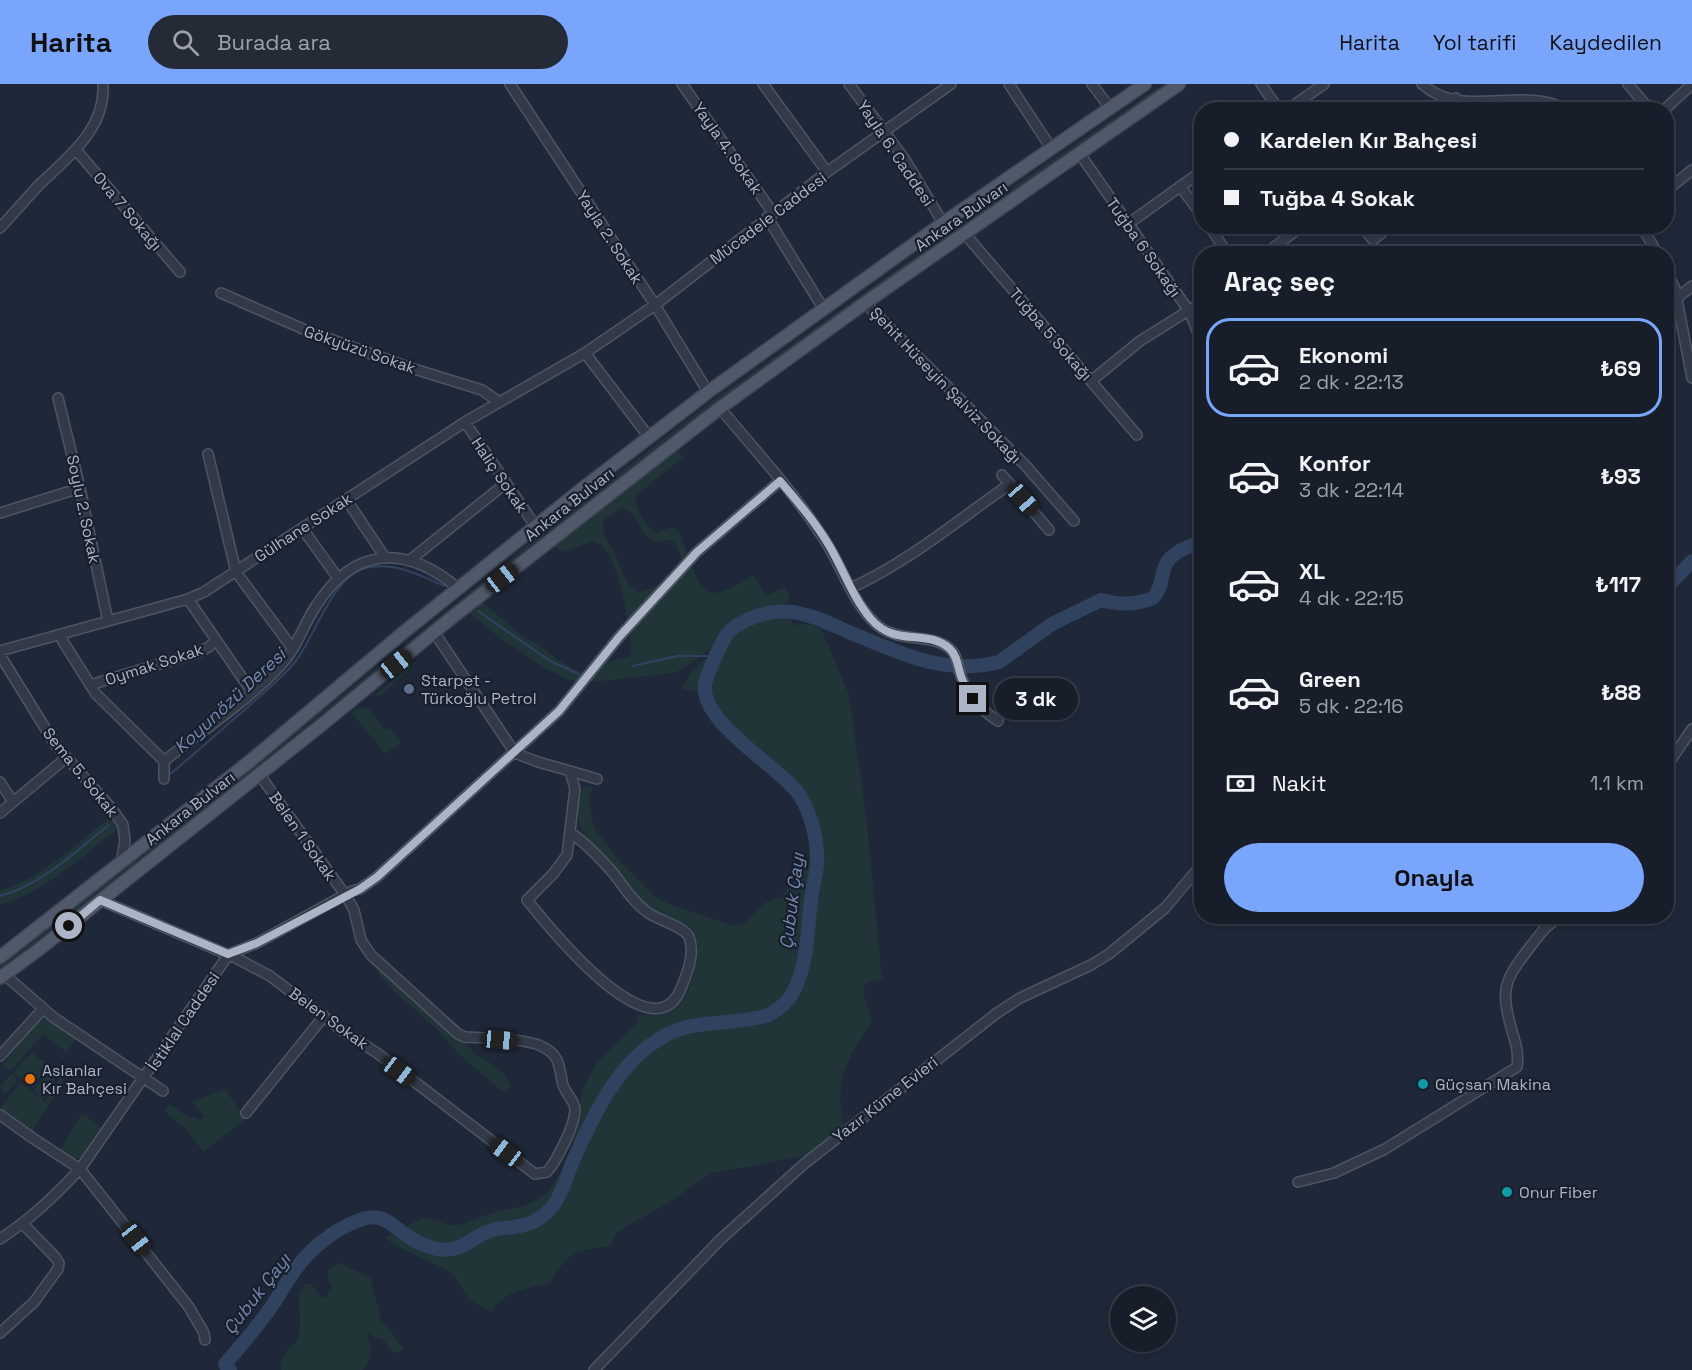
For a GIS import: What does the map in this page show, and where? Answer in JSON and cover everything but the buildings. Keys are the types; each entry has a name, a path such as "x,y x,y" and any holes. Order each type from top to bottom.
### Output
{"main road":[{"name":"Ankara Bulvarı","path":"0,957 121,864 536,527 708,392 943,223 1145,84"},
{"name":"Ankara Bulvarı","path":"2,976 720,408 865,303 1179,84"}],"street":[{"path":"0,228 76,150 100,114 103,105 103,84"},
{"name":"Yayla 2. Sokak","path":"510,84 655,305 708,392"},
{"name":"Yayla 4. Sokak","path":"682,84 770,215 823,308"},
{"path":"763,84 828,172"},
{"name":"Yayla 6. Caddesi","path":"849,84 904,159 943,223"},
{"name":"Mücadele Caddesi","path":"585,353 655,305 770,215 951,84"},
{"path":"1009,84 1051,148"},
{"path":"1092,84 1110,108"},
{"path":"1261,84 1273,102"},
{"path":"1298,102 1324,84"},
{"path":"1422,84 1434,93 1456,98 1510,92 1534,92 1551,97 1558,102"},
{"path":"1673,102 1692,84"},
{"path":"1632,86 1644,102"},
{"path":"1456,98 1459,102"},
{"name":"Ova 7 Sokağı","path":"76,150 180,272"},
{"name":"Tuğba 6 Sokağı","path":"1080,154 1189,311 1194,323"},
{"path":"1674,185 1692,170"},
{"path":"1128,224 1194,176"},
{"path":"1180,186 1194,205"},
{"name":"Tuğba 5 Sokağı","path":"965,234 1137,435"},
{"path":"1276,246 1291,234"},
{"path":"1368,234 1373,240 1380,234"},
{"path":"1677,298 1692,286"},
{"path":"1674,290 1692,378"},
{"name":"Gökyüzü Sokak","path":"221,293 310,332 411,368 482,390 499,402"},
{"name":"Şehit Hüseyin Şalviz Sokağı","path":"865,303 1025,465 1074,522"},
{"path":"1090,381 1140,341 1194,308"},
{"path":"585,353 649,437"},
{"name":"Gülhane Sokak","path":"0,653 188,599 204,592 465,422 585,353"},
{"name":"Soylu 2. Sokak","path":"58,398 108,621"},
{"path":"720,408 813,521 830,546 851,588 870,618 884,631 896,636 938,642 952,651 962,678 977,706 998,721"},
{"name":"Haliç Sokak","path":"465,422 536,527"},
{"path":"208,454 236,572 293,649"},
{"path":"1002,475 1049,530"},
{"path":"228,954 257,943 370,883 559,711 619,637 697,552 780,481"},
{"path":"409,561 506,483"},
{"path":"851,588 897,563 1010,484"},
{"path":"0,513 80,488"},
{"path":"346,499 384,556"},
{"path":"302,528 338,578"},
{"path":"164,761 270,677 293,649 317,603 338,578 357,565 384,556 409,561 434,572 459,589"},
{"path":"188,599 252,692"},
{"path":"434,632 515,753 597,779"},
{"path":"59,635 90,685 164,761 164,779"},
{"name":"Oymak Sokak","path":"90,685 196,653 209,647 216,640"},
{"name":"Sema 5. Sokak","path":"0,653 25,698 55,744 112,809 123,825 125,841 121,864"},
{"path":"1674,755 1692,729"},
{"path":"0,813 66,758"},
{"path":"570,771 574,789 567,855 554,874 527,900 558,937 591,970 622,996 645,1008 665,1006 676,999 690,960 689,937 680,928 658,920 645,911 601,859 571,833"},
{"name":"Belen 1 Sokak","path":"259,774 346,896 354,910 362,940 371,955 458,1034 465,1037 536,1044 555,1054 561,1064 564,1088 574,1103 575,1118 551,1168 547,1172 535,1174"},
{"path":"0,782 13,802"},
{"name":"Yazır Küme Evleri","path":"594,1370 721,1239 804,1164 997,1013 1020,998 1091,965 1109,954 1165,908 1194,874"},
{"name":"Belen Sokak","path":"100,900 228,954 270,976 377,1053 535,1174"},
{"path":"1298,1182 1334,1173 1385,1149 1517,1067 1516,1046 1505,1005 1506,985 1510,973 1550,924"},
{"name":"İstiklal Caddesi","path":"0,1239 23,1224 57,1194 80,1169 228,954"},
{"path":"2,976 44,1009 163,1091"},
{"path":"0,1056 44,1009"},
{"path":"246,1113 324,1016"},
{"path":"0,1129 4,1118 80,1169 189,1308 206,1340"},
{"path":"0,1333 34,1302 58,1269 58,1260 23,1224"}],"green space":[{"path":"1163,84 1170,84 828,321 706,409 64,921 0,969 0,965 267,756 538,537 708,404 1033,173"},
{"path":"676,450 683,457 635,499 637,509 645,523 656,533 672,527 680,533 692,568 702,586 708,591 714,593 724,591 754,575 765,596 785,587 790,598 781,610 795,625 810,624 821,629 849,695 866,814 882,979 866,983 863,992 872,1022 844,1071 840,1097 844,1127 811,1155 711,1173 671,1201 617,1232 611,1245 574,1254 563,1263 550,1283 509,1295 492,1312 469,1300 456,1278 447,1270 402,1249 385,1238 424,1217 453,1226 463,1224 495,1212 525,1206 549,1192 571,1155 580,1117 582,1090 597,1063 639,1021 636,1015 665,1014 679,1005 692,981 696,962 697,945 692,927 654,913 637,898 585,837 579,823 578,813 584,786 593,788 589,797 589,807 595,829 615,856 656,897 671,905 734,926 744,923 765,903 781,897 809,863 809,828 788,786 718,724 707,710 698,692 682,689 690,674 734,634 720,641 675,673 583,683 566,679 546,669 500,638 469,613 483,603 520,634 577,671 586,672 604,663 632,656 629,628 618,575 604,548 594,541 563,552 553,546","holes":["621,508 627,509 649,538 655,541 674,540 683,561 664,581 645,591 639,592 627,581 603,531 604,520"]},
{"path":"415,660 416,664 380,696 375,695"},
{"path":"373,708 370,712 386,730 389,728 401,743 385,754 352,713 357,709"},
{"path":"111,819 118,828 117,830 45,884 15,900 0,904 0,890 43,870"},
{"path":"385,965 474,1053 500,1069 511,1086 506,1092 499,1089 459,1054 439,1031 396,993 379,974 378,968"},
{"path":"41,1015 76,1038 67,1052 43,1034 10,1071 2,1066"},
{"path":"32,1052 37,1053 37,1057 44,1061 48,1068 31,1087 14,1073"},
{"path":"51,1069 55,1073 54,1082 43,1099 33,1090"},
{"path":"11,1074 18,1080 5,1094 0,1087"},
{"path":"61,1077 63,1081 31,1133 0,1108 21,1083 45,1102"},
{"path":"225,1089 245,1119 203,1152 189,1132 165,1111 170,1104 189,1118 196,1117 200,1121 204,1116 192,1102"},
{"path":"82,1114 103,1128 83,1158 73,1159 59,1152"},
{"path":"340,1263 370,1278 381,1320 405,1350 396,1353 389,1349 384,1340 366,1333 371,1351 363,1370 281,1370 285,1353 298,1341 299,1300 302,1289 305,1284 311,1284 321,1297 327,1299 328,1292 333,1288 328,1280 329,1269"}],"waterway":[{"name":"Çubuk Çayı","path":"230,1370 225,1364 266,1314 299,1264 331,1235 350,1224 375,1217 388,1222 421,1244 446,1250 462,1246 488,1231 535,1221 547,1213 557,1200 599,1107 635,1058 650,1045 678,1030 691,1026 768,1015 790,998 798,983 804,958 817,863 815,838 810,816 800,796 790,784 740,741 711,709 705,693 707,677 722,642 733,628 761,614 800,613 929,662 979,666 999,662 1052,624 1101,600 1127,604 1153,598 1160,587 1167,561 1175,554 1194,545"},
{"name":"Çubuk Çayı","path":"1674,580 1692,561"},
{"name":"Koyunözü Deresi","path":"169,775 290,668 334,595 353,574 365,568 386,566 406,570 444,586"},
{"name":"Koyunözü Deresi","path":"478,611 550,661 579,674"},
{"name":"Koyunözü Deresi","path":"632,666 678,656 717,656"},
{"name":"Koyunözü Deresi","path":"0,896 44,876 109,825"}],"place":[{"name":"Starpet - Türkoğlu Petrol","path":"409,689"},
{"name":"Aslanlar Kır Bahçesi","path":"30,1079"},
{"name":"Güçsan Makina","path":"1423,1084"},
{"name":"Onur Fiber","path":"1507,1192"}],"route":[{"path":"69,926 100,900 228,954 257,943 370,883 559,711 619,637 697,552 780,481 830,546 870,618 890,634 938,642 952,651 973,699"}]}
